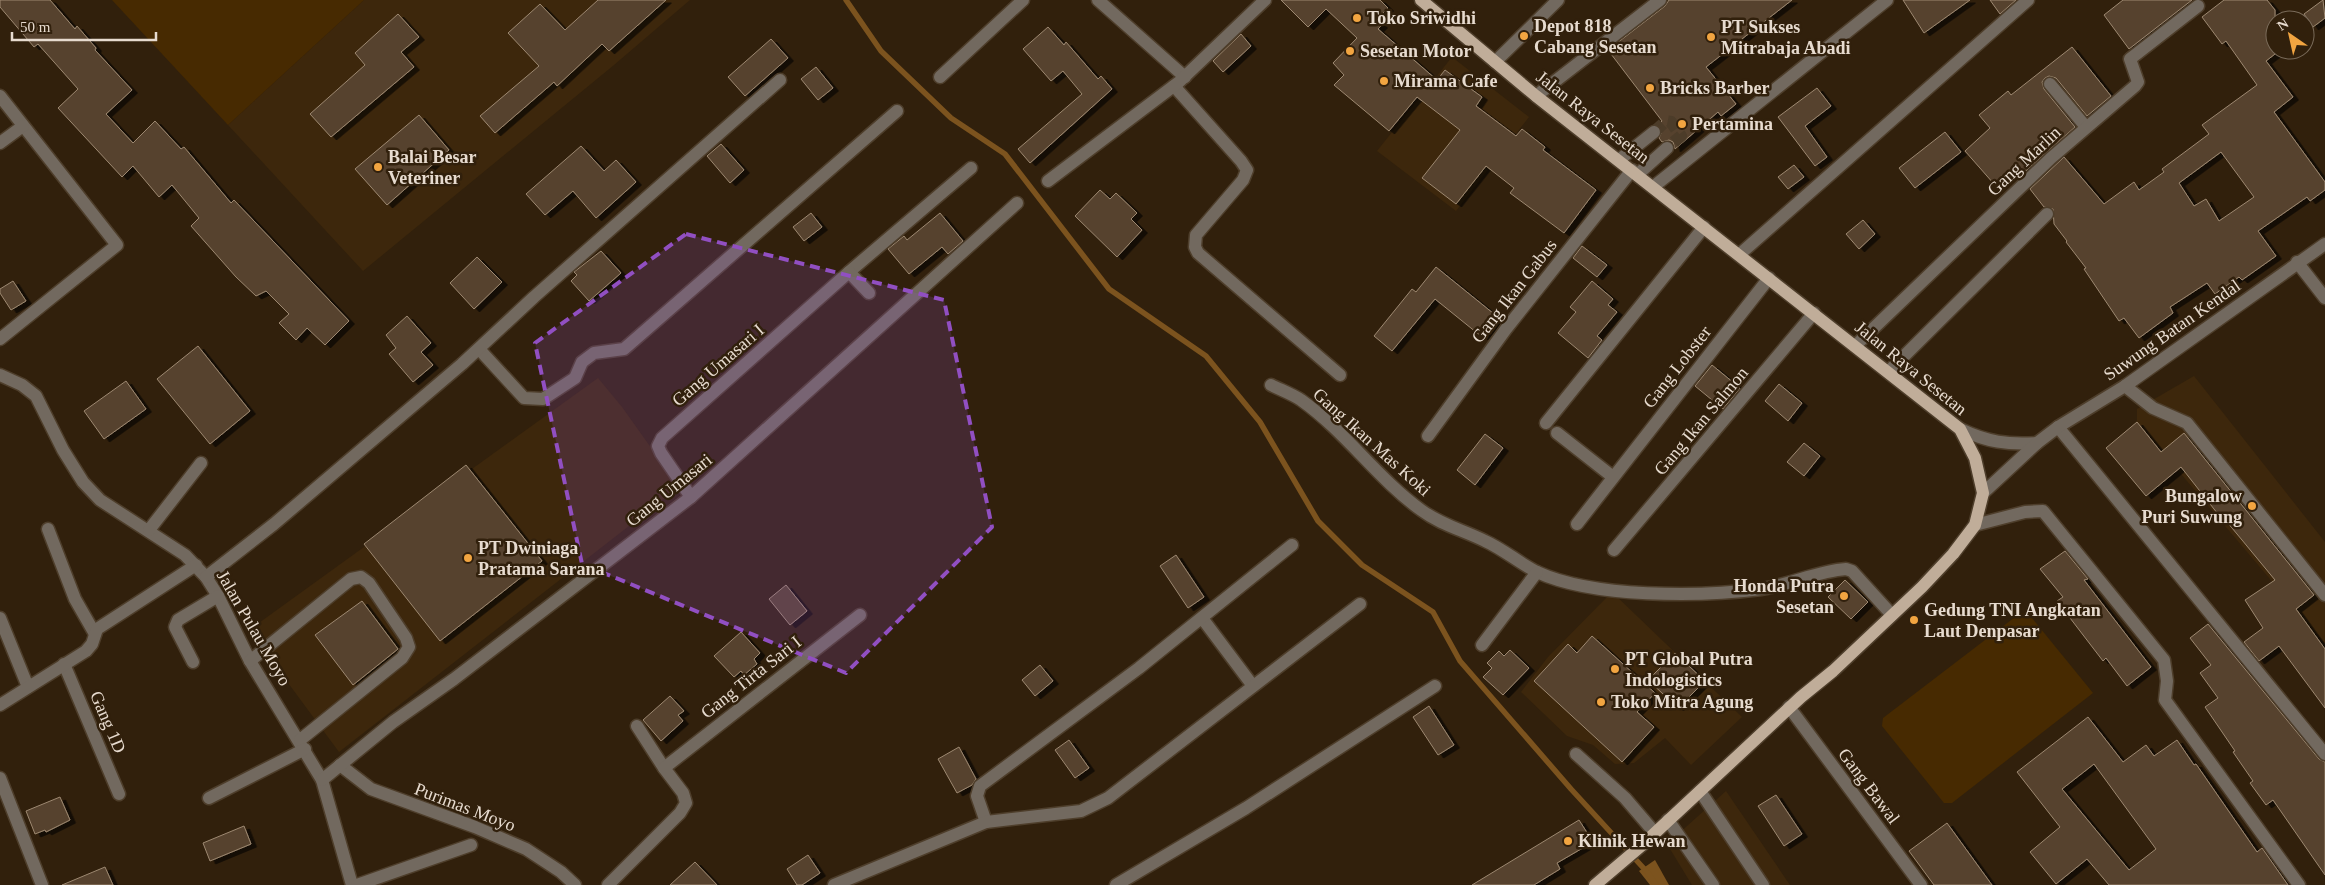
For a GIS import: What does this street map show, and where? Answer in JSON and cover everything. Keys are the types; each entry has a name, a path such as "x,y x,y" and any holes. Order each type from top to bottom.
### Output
{"main road":[{"name":"Jalan Raya Sesetan","path":"1421,0 1536,96 1740,254 1960,429 1976,458 1983,493 1975,525 1928,580 1833,671 1790,707 1641,846 1595,885"}],"street":[{"path":"940,77 1023,0"},
{"path":"1098,0 1185,77"},
{"path":"1048,181 1185,77 1265,0"},
{"path":"1495,62 1558,0"},
{"path":"1536,96 1660,0"},
{"path":"1653,187 1887,0"},
{"path":"1740,254 2028,0"},
{"name":"Gang Marlin","path":"1856,346 2086,127 2138,82 2130,63 2133,55 2198,6"},
{"path":"206,577 274,524 479,349 534,297 780,80"},
{"path":"2050,84 2086,127"},
{"path":"1174,86 1247,170 1243,180 1196,235 1195,247 1198,253 1340,376"},
{"path":"0,96 117,245 0,340"},
{"path":"479,349 524,398 543,399 574,378 582,362 594,353 624,349 898,111"},
{"path":"0,143 23,126"},
{"path":"1619,160 1654,132"},
{"name":"Gang Ikan Gabus","path":"1428,436 1506,328 1635,173 1667,148"},
{"name":"Gang Umasari I","path":"691,497 661,453 658,446 662,438 971,168"},
{"name":"Gang Umasari","path":"322,780 393,722 477,662 691,497 1017,203"},
{"path":"1888,372 2047,214"},
{"path":"1546,424 1704,227"},
{"name":"Suwung Batan Kendal","path":"1983,493 2037,443 2058,427 2125,386 2297,262 2325,244"},
{"path":"2297,262 2325,298"},
{"path":"850,272 869,293"},
{"name":"Gang Lobster","path":"1577,524 1769,278"},
{"name":"Gang Ikan Salmon","path":"1614,550 1814,313"},
{"name":"Jalan Pulau Moyo","path":"0,376 22,385 36,396 63,450 83,482 100,500 185,554 191,569 206,577 215,598 250,661 322,780 352,885"},
{"name":"Gang Ikan Mas Koki","path":"1271,385 1300,399 1322,416 1352,443 1373,469 1419,509 1443,525 1460,528 1497,546 1537,572 1588,588 1687,592 1763,589 1846,569 1852,571 1892,615"},
{"path":"2125,386 2153,408 2187,423 2325,596"},
{"path":"2058,427 2325,754"},
{"path":"1960,429 1992,443 2016,445 2037,443"},
{"path":"1557,433 1613,477"},
{"path":"149,530 201,463"},
{"path":"1975,525 2025,512 2043,510 2164,660 2167,681 2165,700 2299,885"},
{"path":"48,528 76,599 95,634"},
{"path":"986,822 977,796 980,786 1139,668 1292,544"},
{"path":"0,705 89,648 97,629 191,569"},
{"path":"1482,645 1537,572"},
{"path":"209,798 302,745 402,658 409,647 406,638 369,583 362,577 351,579 250,661"},
{"path":"193,662 175,627 178,620 215,598"},
{"path":"834,885 986,822 1081,811 1108,798 1360,604"},
{"name":"Gang Tirta Sari I","path":"664,768 860,615"},
{"path":"0,618 28,687"},
{"path":"1202,618 1254,686"},
{"name":"Gang 1D","path":"64,664 119,794"},
{"path":"1116,885 1246,808 1434,686"},
{"name":"Gang Bawal","path":"1790,707 1921,885"},
{"path":"608,885 680,813 686,803 683,793 664,768 637,726"},
{"path":"1576,754 1625,798 1655,833"},
{"name":"Purimas Moyo","path":"340,765 371,789 475,827 526,849 561,872 575,885"},
{"path":"0,778 42,885"},
{"path":"1700,790 1763,885"},
{"path":"1668,820 1713,885"},
{"path":"357,885 472,845"}],"highlighted area":[{"path":"686,234 944,300 992,527 846,673 582,564 535,343"}],"shaded area":[{"path":"112,0 364,0 228,125"},
{"name":"Balai Besar Veteriner","path":"364,0 690,0 614,65 363,271 228,125"},
{"path":"1452,57 1529,117 1456,211 1377,151"},
{"name":"Bungalow Puri Suwung","path":"2194,376 2325,542 2325,644 2137,422 2137,409"},
{"name":"PT Dwiniaga Pratama Sarana","path":"598,378 622,407 679,487 339,752 249,630"},
{"name":"PT Global Putra Indologistics","path":"1612,592 1742,717 1691,765 1665,738 1634,763 1615,764 1593,745 1567,736 1521,692 1548,657"},
{"path":"2028,613 2093,693 1952,803 1944,803 1882,726 1883,718 2019,614"},
{"path":"1726,791 1790,885 1692,885 1667,844"},
{"path":"1655,860 1669,885 1650,885 1639,871"}],"building":[{"path":"0,0 50,0 75,29 77,26 96,48 95,50 132,90 106,114 133,143 155,121 181,149 184,147 231,203 234,200 349,321 325,345 307,328 296,340 279,323 289,314 266,291 256,296 236,277 191,226 199,218 172,185 159,197 133,166 122,177 58,108 78,89 38,44 34,47 0,7"},
{"path":"598,0 666,0 609,51 602,44 557,86 554,82 495,133 480,116 539,66 508,33 540,4 565,30"},
{"path":"1281,0 1380,0 1388,8 1377,19 1382,25 1378,29 1437,80 1445,70 1482,97 1476,106 1516,136 1522,129 1545,147 1543,150 1596,190 1564,233 1510,193 1514,188 1486,166 1456,204 1422,178 1460,130 1417,97 1389,131 1334,85 1344,75 1333,63 1357,38 1326,9 1308,27"},
{"path":"1669,0 1792,0 1706,67 1736,104 1721,116 1718,112 1675,149 1673,142 1669,140 1662,142 1659,138 1662,131 1658,125 1662,121 1608,50 1665,6"},
{"path":"1903,0 1970,0 1924,33"},
{"path":"1990,0 2016,0 2000,14"},
{"path":"2123,0 2192,0 2129,49 2104,15"},
{"path":"2224,0 2267,0 2275,10 2265,10 2265,60 2267,60 2266,61 2293,97 2274,112 2325,182 2325,190 2310,201 2307,197 2258,231 2276,256 2242,280 2239,277 2215,294 2207,283 2170,307 2173,313 2139,338 2124,318 2119,321 2084,269 2086,268 2054,224 2053,209 2044,207 2030,189 2064,157 2104,204 2134,182 2139,190 2164,172 2162,169 2209,134 2202,125 2257,85 2226,41 2222,44 2202,17","holes":["2221,152 2254,197 2219,221 2206,199 2194,206 2179,183"]},
{"path":"2323,0 2325,18 2315,26 2315,10 2309,10"},
{"path":"398,14 419,37 401,52 414,67 331,137 310,114 365,65 355,53"},
{"path":"1048,27 1064,45 1066,42 1098,79 1101,76 1112,89 1030,163 1018,149 1082,94 1063,71 1051,81 1023,49"},
{"path":"1241,34 1251,46 1223,72 1213,61"},
{"path":"771,39 788,58 745,96 728,77"},
{"path":"2072,47 2111,96 2087,116 2056,78 2049,76 2045,78 2042,82 2044,89 2075,127 2020,176 2013,168 1994,184 1965,151 1990,128 1979,115 2008,91 2011,95"},
{"path":"816,67 833,88 818,100 801,79"},
{"path":"1817,88 1831,106 1805,126 1827,157 1815,166 1778,117"},
{"path":"419,115 449,150 387,205 355,169"},
{"path":"1945,132 1961,152 1915,188 1899,168"},
{"path":"721,144 744,170 730,183 707,156"},
{"path":"581,146 604,171 616,160 636,182 596,218 573,191 545,215 526,194"},
{"path":"1794,165 1804,177 1788,189 1778,177"},
{"path":"1100,190 1110,199 1116,193 1137,213 1131,219 1142,230 1117,257 1075,216"},
{"path":"811,213 822,227 804,241 793,227"},
{"path":"940,213 963,241 948,254 942,247 909,274 888,249 904,236 907,240"},
{"path":"1863,220 1875,234 1859,249 1846,234"},
{"path":"1582,246 1607,265 1597,277 1573,258"},
{"path":"601,251 621,273 589,301 571,281 577,275 574,272"},
{"path":"477,257 502,282 474,309 450,283"},
{"path":"1436,267 1499,318 1482,337 1435,299 1392,351 1374,336 1412,289 1416,292"},
{"path":"13,281 26,301 11,310 0,293 0,289"},
{"path":"1592,281 1613,299 1608,305 1617,312 1597,336 1602,340 1588,358 1558,333 1576,312 1570,307"},
{"path":"407,316 431,343 421,352 433,365 413,382 389,354 396,348 386,335"},
{"path":"198,346 250,411 210,444 157,379"},
{"path":"1712,365 1740,388 1723,409 1695,386"},
{"path":"126,381 146,409 104,439 84,411"},
{"path":"1779,384 1802,403 1788,421 1765,401"},
{"path":"2137,422 2161,452 2184,433 2314,595 2296,609 2325,649 2325,708 2279,646 2259,661 2244,642 2263,628 2245,600 2275,580 2227,522 2225,523 2181,467 2146,496 2106,448"},
{"path":"1485,434 1503,448 1475,485 1457,470"},
{"path":"1804,443 1820,456 1804,476 1787,462"},
{"path":"466,465 542,561 440,641 364,544"},
{"path":"2065,551 2088,579 2084,580 2151,667 2127,686 2106,658 2103,661 2057,601 2063,597 2040,569"},
{"path":"1176,555 1204,597 1188,608 1160,566"},
{"name":"Honda Putra Sesetan","path":"1845,580 1868,602 1851,619 1828,597"},
{"path":"786,585 807,611 790,625 769,599"},
{"path":"362,601 398,649 353,685 315,635"},
{"path":"2208,624 2319,759 2325,762 2325,875 2273,800 2266,805 2250,783 2253,781 2205,707 2218,698 2200,673 2211,665 2190,638"},
{"path":"741,632 760,653 754,659 757,664 744,675 741,671 734,677 714,656"},
{"name":"Toko Mitra Agung","path":"1592,636 1655,693 1637,712 1654,727 1622,762 1534,681 1568,644 1577,653"},
{"path":"1510,650 1529,668 1503,695 1483,677 1492,668 1487,663 1499,651 1504,656"},
{"path":"1675,653 1705,681 1678,708 1648,680"},
{"path":"1040,665 1053,681 1035,696 1022,680"},
{"path":"670,696 684,711 678,715 683,721 661,741 643,720"},
{"path":"1429,706 1454,745 1438,755 1413,717"},
{"path":"2088,717 2123,762 2146,745 2154,756 2177,740 2194,765 2196,764 2257,852 2262,848 2288,885 2109,885 2087,859 2056,884 2030,852 2060,827 2017,772","holes":["2094,764 2156,849 2129,870 2062,789"]},
{"path":"1069,740 1089,768 1075,778 1055,750"},
{"path":"959,747 976,779 972,785 957,793 938,759"},
{"path":"1776,795 1802,834 1784,846 1758,806"},
{"path":"60,797 70,820 46,832 45,830 35,834 26,811"},
{"path":"1579,820 1593,842 1557,863 1560,869 1534,885 1472,885"},
{"path":"1947,823 1992,885 1934,885 1909,851"},
{"path":"244,826 251,844 210,861 203,843"},
{"path":"808,855 820,873 802,885 797,885 787,869"},
{"path":"695,862 717,885 670,885"},
{"path":"105,867 113,885 62,885"}],"waterway":[{"path":"846,0 881,51 951,118 1005,154 1109,289 1206,356 1260,422 1318,521 1362,565 1433,612 1460,661 1571,789 1648,873 1656,885"}],"tunnel":[{"path":"1654,132 1666,121 1671,122 1681,136 1667,148"}],"place":[{"name":"Toko Sriwidhi","path":"1357,18"},
{"name":"Depot 818 Cabang Sesetan","path":"1524,36"},
{"name":"PT Sukses Mitrabaja Abadi","path":"1711,37"},
{"name":"Sesetan Motor","path":"1350,51"},
{"name":"Mirama Cafe","path":"1384,81"},
{"name":"Bricks Barber","path":"1650,88"},
{"name":"Pertamina","path":"1682,124"},
{"name":"Balai Besar Veteriner","path":"378,167"},
{"name":"Bungalow Puri Suwung","path":"2252,506"},
{"name":"PT Dwiniaga Pratama Sarana","path":"468,558"},
{"name":"Honda Putra Sesetan","path":"1844,596"},
{"name":"Gedung TNI Angkatan Laut Denpasar","path":"1914,620"},
{"name":"PT Global Putra Indologistics","path":"1615,669"},
{"name":"Toko Mitra Agung","path":"1601,702"},
{"name":"Klinik Hewan","path":"1568,841"}]}
